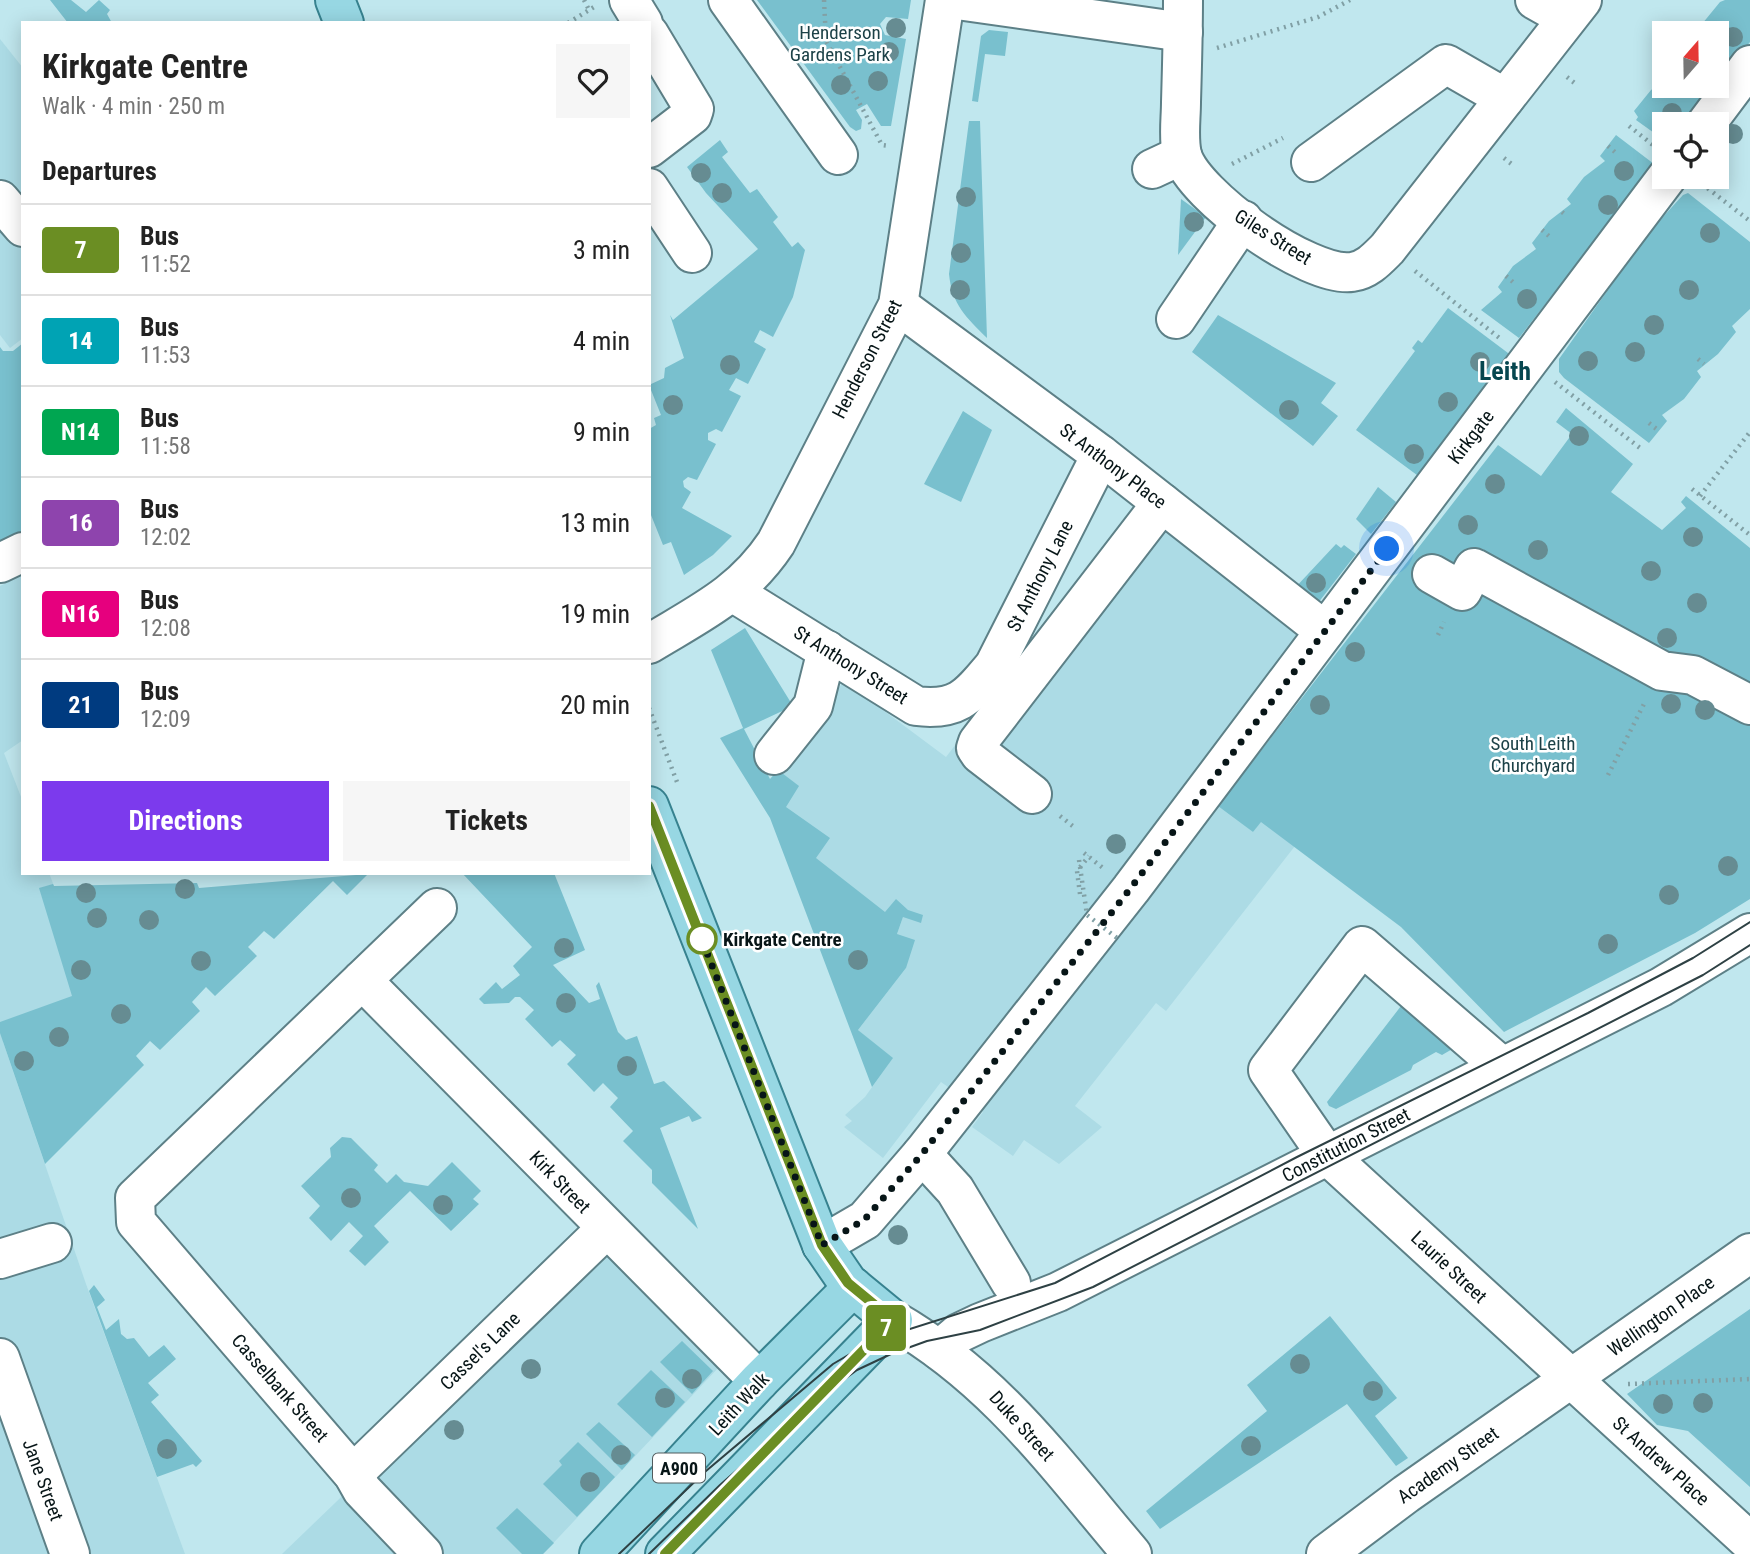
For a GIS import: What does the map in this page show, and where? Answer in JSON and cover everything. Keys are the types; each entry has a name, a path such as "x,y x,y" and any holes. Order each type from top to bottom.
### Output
{"main road":[{"path":"335,0 343,21"},
{"path":"651,811 822,1245 837,1270 853,1287 893,1320"},
{"name":"Leith Walk","path":"599,1554 760,1381 853,1287"},
{"name":"A900","path":"665,1554 893,1320"}],"street":[{"path":"728,0 838,155"},
{"name":"Henderson Street","path":"651,643 734,593 760,566 776,543 898,305 945,0"},
{"path":"957,0 1183,28"},
{"path":"1535,0 1575,9"},
{"path":"614,2 640,21"},
{"name":"Giles Street","path":"1183,28 1167,162 1196,181 1243,220 1316,265 1336,272 1353,272 1367,267 1387,249 1575,9"},
{"path":"651,37 694,109 692,115 651,146"},
{"path":"1311,162 1446,64 1505,98"},
{"path":"1715,112 1750,65"},
{"name":"Kirkgate","path":"822,1245 864,1220 922,1154 1130,889 1325,631 1652,175"},
{"path":"651,191 692,253"},
{"path":"1176,319 1243,220"},
{"name":"St Anthony Place","path":"898,305 1101,455 1325,631"},
{"name":"St Anthony Lane","path":"972,693 994,666 1101,455"},
{"path":"1031,794 980,754 976,748 978,742 1162,503"},
{"path":"0,563 21,553"},
{"path":"1432,574 1462,591 1474,568 1662,671 1693,674 1750,705"},
{"name":"St Anthony Street","path":"734,593 916,706 947,706 972,693"},
{"path":"774,755 813,706 827,650"},
{"path":"362,980 437,908"},
{"name":"Constitution Street","path":"939,1350 959,1333 1058,1293 1326,1154 1661,987 1750,933"},
{"name":"Laurie Street","path":"1502,1066 1362,946 1268,1070 1326,1154 1575,1382"},
{"name":"Casselbank Street","path":"362,980 135,1198 136,1222 353,1474 362,1490 423,1554"},
{"name":"Kirk Street","path":"362,980 606,1229 760,1381"},
{"path":"922,1154 955,1190 1011,1283"},
{"name":"Cassel's Lane","path":"353,1474 606,1229"},
{"path":"0,1259 52,1243"},
{"name":"Wellington Place","path":"1575,1382 1750,1254"},
{"name":"Duke Street","path":"893,1320 939,1350 989,1389 1011,1411 1132,1554"},
{"name":"Jane Street","path":"0,1358 8,1408 70,1554"},
{"name":"St Andrew Place","path":"1575,1382 1750,1542"},
{"name":"Academy Street","path":"1326,1554 1406,1494 1575,1382"}],"path":[{"path":"584,0 589,9"},
{"path":"824,0 826,41 882,145 921,152"},
{"path":"1183,28 1210,50 1305,21 1350,0"},
{"path":"571,21 589,9 614,2"},
{"path":"1629,126 1652,152"},
{"path":"1608,146 1616,153"},
{"path":"1709,189 1750,221"},
{"path":"1542,230 1550,237"},
{"path":"1506,276 1514,283"},
{"path":"1698,359 1704,364"},
{"path":"1649,422 1659,431"},
{"path":"1700,496 1714,473 1750,432"},
{"path":"1692,489 1750,536"},
{"path":"1608,775 1662,671"},
{"path":"1079,860 1087,915 1117,938"},
{"path":"1575,1382 1750,1379"}],"shaded area":[{"path":"0,39 21,65 21,340 10,348 0,335"},
{"path":"1163,525 1305,635 1203,792 1253,832 1261,821 1295,846 1166,1011 1156,1003 1075,1106 1102,1127 1059,1164 1024,1140 1013,1156 972,1127 983,1112 941,1082 883,1158 844,1127 852,1121 845,1115 865,1097 892,1059 858,1030 906,968 897,934 903,917 923,916 885,913 815,858 785,807 778,770 844,681 946,757 1099,559"},
{"path":"21,576 21,741 4,753 21,797 21,875 50,875 54,886 67,886 102,981 3,1042 86,1284 185,1554 0,1554 0,586"},
{"path":"600,1248 719,1367 543,1554 282,1554"}],"green space":[{"path":"50,0 71,0 86,12 99,0 110,10 107,14 111,21 66,21"},
{"name":"Henderson Gardens Park","path":"757,0 911,0 908,19 886,17 880,24 885,35 906,39 891,126 881,126 867,104 856,110 862,120 861,129 856,131 850,127"},
{"path":"1750,0 1750,42 1729,69 1729,21 1704,21 1720,2"},
{"path":"989,30 1008,32 1005,56 985,54 978,102 972,101 981,36"},
{"path":"1651,90 1652,98 1707,98 1695,112 1652,112 1652,131 1636,120 1638,117 1634,111"},
{"path":"969,121 980,121 987,338 957,302 949,274"},
{"path":"1616,135 1652,162 1652,167 1519,338 1481,310 1502,292 1498,287 1513,266 1536,249 1532,243 1549,221 1571,204 1567,199 1584,177 1605,161 1600,156"},
{"path":"720,140 728,152 722,157 750,193 757,189 778,217 773,222 792,247 798,242 805,250 793,297 773,337 760,330 754,342 766,349 748,384 736,378 729,390 741,396 722,432 716,429 708,433 708,440 716,444 697,480 688,477 683,481 684,487 691,492 682,508 732,536 713,555 684,575 671,542 663,545 651,515 651,428 656,425 654,418 661,415 651,384 664,378 665,368 684,358 670,315 673,320 758,249 706,193 687,167"},
{"path":"1688,193 1750,242 1750,309 1732,326 1736,332 1718,354 1697,371 1701,377 1684,399 1662,415 1667,421 1649,443 1564,378 1559,372 1559,359 1649,232 1683,195"},
{"path":"1181,199 1206,217 1178,255"},
{"path":"1448,308 1512,356 1421,478 1356,430 1415,351 1412,348 1418,340 1422,343"},
{"path":"1218,315 1336,383 1321,403 1338,416 1313,446 1192,352"},
{"path":"21,345 21,556 0,568 0,347 3,351 13,351"},
{"name":"South Leith Churchyard","path":"1566,408 1633,464 1611,492 1662,530 1686,508 1681,502 1686,496 1750,548 1750,899 1695,933 1504,1032 1401,927 1261,822 1253,832 1218,806 1498,445 1541,476 1572,434 1556,422"},
{"path":"963,411 992,430 961,502 924,484"},
{"path":"1378,487 1396,502 1371,534 1356,519"},
{"path":"1336,544 1341,548 1344,545 1356,554 1318,603 1294,589"},
{"path":"745,628 793,706 744,729 770,779 778,770 799,786 786,807 830,838 816,858 885,912 896,899 908,910 923,915 921,923 903,917 897,934 915,940 906,968 858,1030 893,1058 872,1087 770,818 720,738 743,728 711,650"},
{"path":"367,875 347,895 333,881 274,939 264,931 248,947 257,956 215,996 206,987 192,1002 200,1011 160,1050 150,1041 136,1056 144,1065 45,1164 0,1033 0,1022 72,996 39,888 53,884 197,883 199,888"},
{"path":"464,875 555,875 585,950 553,965 589,1003 600,999 596,986 599,982 618,1032 626,1040 637,1036 654,1084 664,1081 702,1118 692,1122 689,1116 660,1128 698,1229 652,1183 652,1170 623,1141 633,1131 610,1107 618,1098 603,1083 594,1092 567,1064 576,1055 560,1040 552,1047 525,1019 534,1010 520,997 515,997 509,1003 484,1004 479,999 496,982 502,989 520,975 513,966 532,947"},
{"path":"1413,1004 1461,1044 1442,1055 1436,1052 1413,1065 1411,1070 1336,1109 1329,1106 1327,1102 1401,1006"},
{"path":"342,1137 351,1138 378,1165 374,1170 387,1183 396,1174 404,1182 428,1186 452,1162 481,1191 473,1199 479,1204 451,1231 410,1191 374,1226 389,1242 365,1266 349,1251 363,1236 349,1222 331,1241 309,1218 320,1206 301,1186 331,1157 330,1148"},
{"path":"94,1285 105,1300 97,1307 106,1330 119,1319 121,1334 127,1339 134,1338 149,1357 164,1345 176,1359 148,1383 159,1395 151,1402 202,1461 196,1467 193,1464 157,1477 89,1291"},
{"path":"1750,1309 1750,1487 1688,1431 1657,1425 1627,1394"},
{"path":"1330,1316 1397,1398 1375,1416 1408,1458 1396,1466 1347,1404 1160,1529 1146,1511 1267,1411 1247,1385"},
{"path":"682,1341 713,1371 692,1394 660,1362"},
{"path":"651,1370 685,1402 652,1437 617,1404"},
{"path":"599,1422 635,1455 622,1470 586,1434"},
{"path":"578,1442 615,1477 577,1517 543,1484 562,1465 559,1461"},
{"path":"517,1508 554,1543 543,1554 522,1554 496,1528"}],"tram line":[{"path":"619,1554 706,1471 833,1364 872,1341 1055,1283 1297,1157 1588,1013 1693,958 1750,922"},
{"path":"649,1554 720,1485 820,1397 857,1370 927,1341 980,1330 1093,1287 1703,975 1750,945"}],"bus line":[{"name":"7","path":"651,811 822,1245 848,1283 893,1320 665,1554"}],"place":[{"name":"Kirkgate Centre","path":"702,939"}],"district":[{"name":"Leith","path":"1505,371"}],"route":[{"path":"702,939 700,935 822,1245 864,1220 922,1154 1130,889 1387,549"}]}
